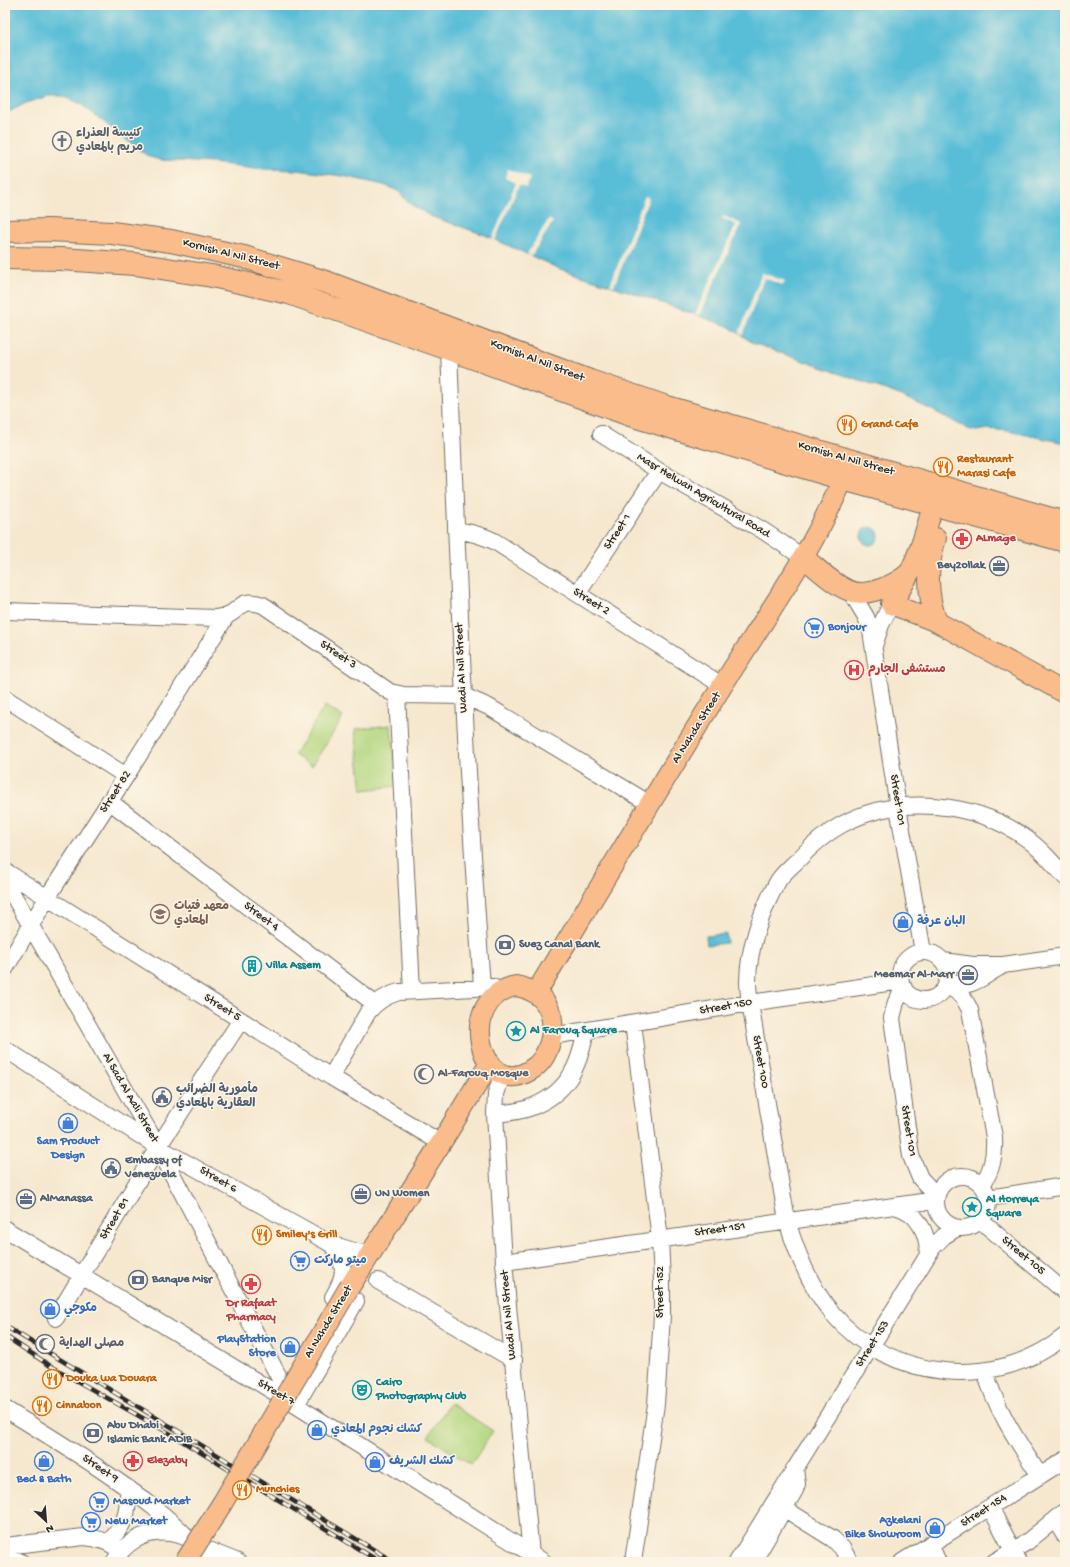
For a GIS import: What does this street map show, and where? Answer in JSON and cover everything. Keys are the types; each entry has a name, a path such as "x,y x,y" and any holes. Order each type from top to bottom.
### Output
{"highway":[{"name":"Kornish Al Nil Street","path":"5,231 60,230 112,233 171,241 244,257 326,282 628,394 700,417 847,469"},
{"name":"Kornish Al Nil Street","path":"5,258 61,258 174,269 289,293 630,415 847,469 942,497 1065,541"},
{"name":"Kornish Al Nil Street","path":"942,497 1065,523"}],"main road":[{"name":"Al Nahda Street","path":"536,993 650,804 804,558 822,525 847,469"},
{"path":"937,622 929,594 927,549 942,497"},
{"path":"927,549 892,604 937,622 1065,693"},
{"path":"804,558 851,592 863,592 887,586 898,581 913,569"},
{"path":"516,986 526,988 536,993 550,1012 552,1036 548,1048 536,1068 525,1074 514,1077 496,1069 481,1042 481,1018 486,1005 494,995 505,988 516,986"},
{"name":"Al Nahda Street","path":"185,1562 223,1502 370,1253 441,1143 496,1069"}],"street":[{"name":"Wadi Al Nil Street","path":"449,349 464,696 482,986"},
{"name":"Masr Helwan Agricultural Road","path":"602,434 659,471 762,530 804,558"},
{"name":"Street 1","path":"578,594 659,471"},
{"name":"Street 2","path":"456,530 482,535 494,541 723,686"},
{"name":"Street 101","path":"851,592 866,617 871,631 922,952"},
{"name":"Street 3","path":"227,616 240,605 248,602 263,604 390,692 397,694 464,696 489,708 650,804"},
{"name":"Street 101","path":"874,647 881,625 892,604"},
{"path":"5,611 206,618 227,616"},
{"name":"Street 82","path":"5,969 47,898 227,616"},
{"path":"397,694 412,991"},
{"path":"5,698 126,776"},
{"name":"Street 4","path":"110,801 375,1004"},
{"name":"Street 100","path":"1065,877 1047,856 1027,839 1004,824 978,814 952,808 925,805 867,813 840,825 812,846 779,880 760,920 751,954 748,981 750,1003 787,1221 795,1246 817,1293 832,1314 851,1332 871,1347 892,1358 914,1366 938,1371 984,1371 1005,1367 1043,1351 1065,1336"},
{"name":"Street 5","path":"5,871 331,1077 441,1143"},
{"name":"Al Sad Al Aali Street","path":"5,881 158,1147 279,1388"},
{"path":"943,961 947,971 947,983 938,995 926,999 913,997 902,984 902,969 907,960 917,953 922,952 934,954 943,961 973,965 1003,965 1065,956"},
{"path":"947,983 966,985 1003,965"},
{"path":"947,983 965,999 970,1010 994,1137 995,1150 985,1191 987,1210 981,1221 970,1227 957,1228 942,1218 937,1206 937,1198 940,1189 952,1178 960,1176 969,1177 976,1180 985,1191"},
{"name":"Street 101","path":"902,984 892,1018 911,1156 920,1178 937,1198"},
{"name":"Street 150","path":"552,1036 750,1003 902,984"},
{"path":"331,1077 368,1012 375,1004 386,996 399,992 482,986 505,988"},
{"name":"Street 81","path":"56,1318 158,1147 241,1020"},
{"name":"Street 152","path":"632,1562 656,1404 662,1316 660,1239 633,1023"},
{"path":"495,1114 528,1109 546,1100 562,1087 574,1071 582,1052 586,1030"},
{"name":"Street 6","path":"5,1049 158,1147 331,1244 350,1251 370,1253"},
{"name":"Wadi Al Nil Street","path":"496,1069 495,1114 504,1262 514,1360 538,1558"},
{"path":"985,1191 1065,1186"},
{"name":"Street 151","path":"504,1262 894,1206 937,1198"},
{"path":"894,1206 903,1208 917,1219 926,1235 928,1254"},
{"name":"Street 105","path":"981,1221 1065,1292"},
{"name":"Street 153","path":"727,1562 773,1485 782,1476 795,1469 928,1254 938,1241 957,1228"},
{"name":"Street 7","path":"5,1229 80,1276 279,1388 295,1404 538,1558"},
{"path":"295,1404 349,1290 341,1262 337,1252 331,1244"},
{"path":"378,1281 514,1360"},
{"name":"Al Nahda Street","path":"279,1388 349,1290"},
{"path":"984,1371 1002,1416 1040,1476"},
{"name":"Street 9","path":"5,1409 67,1447 128,1488 160,1511 188,1538"},
{"name":"Street 154","path":"902,1562 1065,1460"},
{"path":"753,1562 795,1490 797,1484 795,1469"},
{"path":"737,1562 795,1469"},
{"path":"114,1552 119,1531 126,1518 128,1488"},
{"path":"990,1507 1016,1557"},
{"path":"785,1509 833,1539 842,1548 850,1562"},
{"path":"994,1562 1016,1557 1060,1515"},
{"path":"1060,1515 1065,1536"},
{"path":"114,1552 135,1539 153,1533 171,1532 188,1538 203,1548 238,1562"},
{"path":"5,1546 84,1537 97,1538 114,1552"},
{"path":"930,1544 938,1562"},
{"path":"203,1548 213,1562"},
{"path":"5,1556 20,1562"}],"green space":[{"path":"325,706 343,717 312,766 294,755"},
{"path":"391,725 397,786 362,790 355,729"},
{"path":"450,1403 493,1431 471,1465 428,1437"}],"water":[{"path":"5,5 1065,5 1065,443 1008,431 988,429 976,431 968,429 897,394 753,343 728,326 560,269 485,235 430,216 410,204 398,191 384,185 343,176 297,170 264,169 213,163 161,160 150,157 81,104 63,96 48,96 26,103 5,114"},
{"path":"870,527 876,530 879,536 876,542 870,545 864,542 861,536 864,530"},
{"path":"726,934 727,943 707,945 706,936"}],"pier":[{"path":"508,169 530,178 526,188 519,185 495,240 492,239 516,183 505,178"},
{"path":"645,196 649,198 614,286 610,285"},
{"path":"723,216 741,224 699,316 695,314 736,225 722,218"},
{"path":"549,219 553,222 531,256 527,254"},
{"path":"762,273 785,281 783,285 764,278 743,335 739,334"}],"railway":[{"path":"5,1326 394,1562"},
{"path":"5,1336 49,1365 169,1433 380,1562"}],"place":[{"name":"كنيسة العذراء مريم بالمعادي","path":"62,141"},
{"name":"Grand Cafe","path":"847,425"},
{"name":"Restaurant Marasi Cafe","path":"943,467"},
{"name":"ALmage","path":"962,539"},
{"name":"Bey2ollak","path":"999,566"},
{"name":"Bonjour","path":"814,628"},
{"name":"مستشفى الجارم","path":"854,670"},
{"name":"معهد فتيات المعادي","path":"160,914"},
{"name":"البان عرفة","path":"903,922"},
{"name":"Suez Canal Bank","path":"505,945"},
{"name":"Villa Assem","path":"252,966"},
{"name":"Meemar Al-Marr","path":"968,975"},
{"name":"Al Farouq Square","path":"516,1031"},
{"name":"Al-Farouq Mosque","path":"424,1074"},
{"name":"مأمورية الضرائب العقارية بالمعادي","path":"162,1097"},
{"name":"Sam Product Design","path":"68,1123"},
{"name":"Embassy of Venezuela","path":"111,1168"},
{"name":"UN Women","path":"361,1194"},
{"name":"AlManassa","path":"26,1199"},
{"name":"Al Horreya Square","path":"972,1207"},
{"name":"Smiley's Grill","path":"262,1235"},
{"name":"ميتو ماركت","path":"300,1261"},
{"name":"Banque Misr","path":"138,1280"},
{"name":"Dr Rafaat Pharmacy","path":"251,1284"},
{"name":"مكوجي","path":"50,1309"},
{"name":"مصلى الهداية","path":"45,1344"},
{"name":"PlayStation Store","path":"290,1347"},
{"name":"Douka wa Douara","path":"52,1379"},
{"name":"Cairo Photography Club","path":"362,1390"},
{"name":"Cinnabon","path":"42,1406"},
{"name":"كشك نجوم المعادي","path":"317,1430"},
{"name":"Abu Dhabi Islamic Bank ADIB","path":"93,1433"},
{"name":"Bed & Bath","path":"44,1461"},
{"name":"Elezaby","path":"133,1461"},
{"name":"كشك الشريف","path":"375,1462"},
{"name":"Munchies","path":"242,1490"},
{"name":"Masoud Market","path":"99,1502"},
{"name":"New Market","path":"91,1522"},
{"name":"Azkelani Bike Showroom","path":"935,1528"}]}
